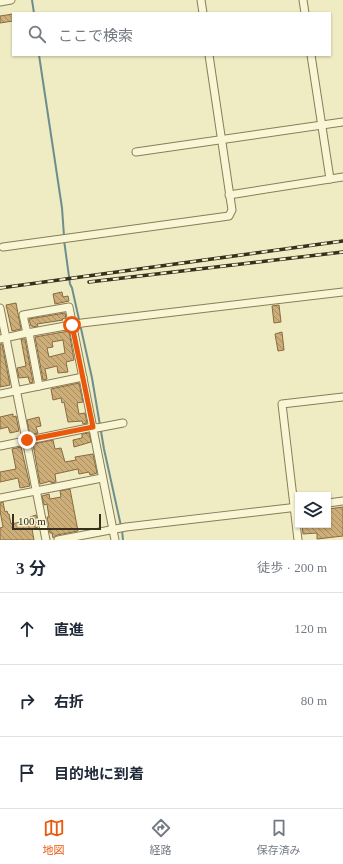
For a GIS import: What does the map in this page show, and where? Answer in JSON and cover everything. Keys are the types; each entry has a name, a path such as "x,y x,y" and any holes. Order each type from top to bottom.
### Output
{"street":[{"path":"0,2 11,0"},
{"path":"201,0 203,12"},
{"path":"303,0 305,12"},
{"path":"3,247 229,216 232,210 209,56"},
{"path":"311,56 330,179"},
{"path":"136,152 343,122"},
{"path":"230,195 343,177"},
{"path":"3,339 77,324 343,292"},
{"path":"39,386 28,333 22,315 69,307 77,324 83,377 98,427 102,478 119,528 116,540"},
{"path":"0,308 3,339 27,440 46,540"},
{"path":"0,394 83,377"},
{"path":"295,506 282,404 343,397"},
{"path":"0,446 123,423"},
{"path":"0,498 102,478"},
{"path":"331,503 343,501"},
{"path":"58,540 119,528 295,507"},
{"path":"297,528 298,540"}],"building":[{"path":"12,14 12,21 0,23 0,16"},
{"path":"62,292 63,297 68,296 69,301 55,304 53,294"},
{"path":"16,303 21,329 12,331 6,305"},
{"path":"279,305 281,322 274,323 272,306"},
{"path":"65,313 66,318 62,319 63,320 37,324 38,326 33,327 31,326 29,319"},
{"path":"69,331 74,360 66,362 68,372 58,373 57,366 45,369 47,379 43,380 35,337","holes":["63,340 65,353 49,357 47,348 53,347 52,342"]},
{"path":"282,332 284,350 278,351 275,334"},
{"path":"21,339 25,339 33,382 30,383 28,377 19,378 17,368 26,366"},
{"path":"0,344 2,344 10,385 0,387"},
{"path":"79,383 83,402 77,403 79,414 85,413 87,423 83,424 82,421 68,422 64,402 62,403 61,398 53,400 51,389"},
{"path":"13,414 13,417 16,416 19,431 10,433 8,427 0,429 0,417"},
{"path":"39,417 41,426 36,427 38,433 30,435 27,420"},
{"path":"89,433 91,442 74,447 73,440 82,438 82,434"},
{"path":"53,440 55,449 61,448 65,462 76,460 75,457 93,454 97,473 90,475 89,472 79,474 78,469 55,474 56,482 51,483 51,481 40,484 33,444"},
{"path":"21,447 30,486 20,488 18,478 0,482 0,472 16,469 12,449"},
{"path":"70,489 78,531 57,535 53,538 52,533 50,533 47,517 49,517 47,504 44,505 42,496 49,494 50,499 61,497 60,491"},
{"path":"3,502 5,512 7,511 9,514 11,524 30,520 30,517 36,515 38,527 32,529 34,540 0,540 0,528 3,527 0,503"},
{"path":"343,507 343,536 317,539 317,533 303,534 302,528 331,528 331,509"}],"waterway":[{"path":"32,0 34,12"},
{"path":"39,56 62,208 64,236"},
{"path":"64,240 70,284 92,378 104,449 121,526"},
{"path":"122,530 123,540"}],"railway":[{"path":"0,288 343,241"},
{"path":"89,282 343,252"}],"route":[{"path":"27,440 93,427 72,325"}]}
